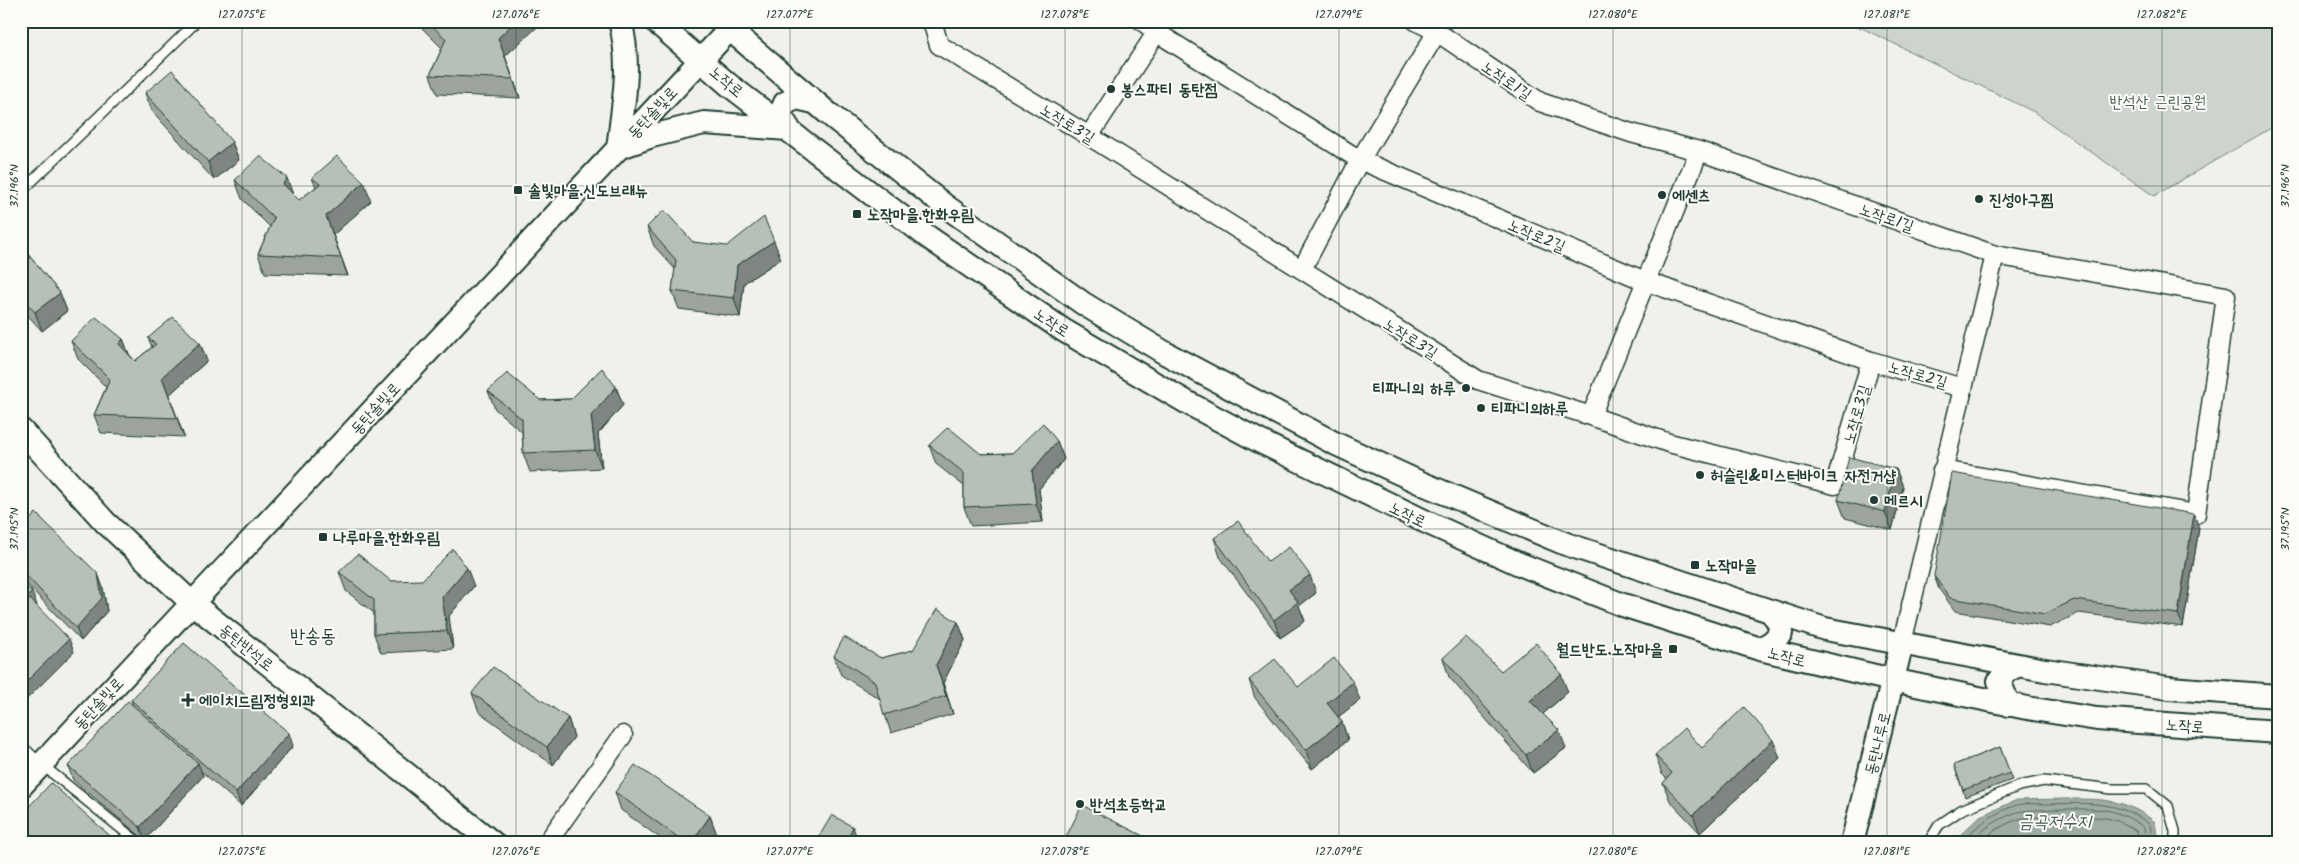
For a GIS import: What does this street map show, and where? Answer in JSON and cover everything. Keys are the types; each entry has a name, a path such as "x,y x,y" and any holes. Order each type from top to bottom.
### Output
{"street":[{"path":"620,21 626,45 627,68 618,149 652,136 704,122 789,129"},
{"name":"노작로","path":"655,21 729,85 928,237 1024,304 1121,364 1259,441 1424,521 1517,563 1624,604 1760,649 1892,680 2009,705 2097,719 2278,732"},
{"name":"노작로3길","path":"932,21 939,45 1089,136 1478,380 1669,443 1835,485 1871,361"},
{"name":"노작로2길","path":"1142,21 1160,27 1360,160 1645,281 1871,361 1962,388"},
{"name":"노작로1길","path":"1416,21 1437,32 1540,102 1631,133 1699,151 1995,254 2226,296 2196,514 1942,470"},
{"name":"동탄솔빛로","path":"21,786 702,60 729,24"},
{"name":"노작로","path":"729,24 814,102 944,205 1084,304 1165,353 1334,443 1420,483 1566,544 1825,628 2018,665 2169,688 2278,696"},
{"path":"1089,136 1160,27"},
{"path":"1302,269 1360,160 1437,32"},
{"path":"789,129 780,115 785,103 797,98 814,102"},
{"path":"1591,416 1699,151"},
{"path":"1902,643 1995,254"},
{"name":"동탄반석로","path":"21,430 105,522 192,604 493,843"},
{"path":"1760,649 1772,642 1781,633 1778,621 1770,611"},
{"name":"동탄나루로","path":"1852,843 1902,643"},
{"path":"2009,705 1999,681 2007,671 2018,665"},
{"path":"547,843 623,735"}],"lane":[{"path":"21,192 193,25"},
{"path":"21,744 41,764 139,843"},
{"path":"1928,843 1939,825 1961,810 2019,786 2044,781 2112,789 2147,789 2168,806 2175,831 2175,843"}],"green space":[{"name":"반석산 근린공원","path":"1825,21 2278,21 2278,124 2154,196 2034,112 1862,28"}],"water":[{"name":"금곡저수지","path":"2017,800 2102,800 2133,808 2155,822 2158,843 1952,843 1980,816"}],"building":[{"path":"427,21 516,21 498,38 513,79 430,75 446,39"},
{"path":"172,70 232,142 208,162 145,93"},
{"path":"260,156 287,178 283,184 299,200 320,184 312,178 337,156 364,182 326,216 341,258 258,254 274,218 235,180"},
{"path":"664,210 693,242 727,246 764,217 774,241 737,265 734,298 672,291 676,260 647,227"},
{"path":"21,246 60,293 35,312 21,297"},
{"path":"96,317 123,339 119,344 135,361 156,344 148,338 173,317 200,343 162,377 177,418 94,415 110,379 71,341"},
{"path":"602,368 616,387 591,416 595,450 523,453 522,419 488,391 507,373 540,400 571,399"},
{"path":"1043,423 1057,441 1032,471 1036,504 964,507 964,473 929,445 948,427 981,454 1012,453"},
{"path":"1849,457 1896,469 1885,512 1838,500"},
{"path":"1952,473 2194,514 2178,614 2074,600 2045,614 1950,598 1934,576"},
{"path":"36,513 98,574 102,598 76,628 21,570 21,529"},
{"path":"1238,521 1268,562 1289,547 1310,575 1289,590 1298,602 1274,620 1214,538"},
{"path":"453,549 467,568 442,597 447,631 374,634 374,600 339,572 358,554 391,581 422,580"},
{"path":"21,579 32,592 21,603"},
{"path":"30,599 69,639 21,687 21,608"},
{"path":"937,609 958,622 936,665 946,696 884,715 875,682 834,656 844,637 881,658 913,650"},
{"path":"1466,637 1501,671 1536,643 1561,674 1530,701 1559,730 1526,755 1443,658"},
{"path":"184,643 289,733 236,793 131,700"},
{"path":"1334,658 1353,682 1327,703 1342,722 1306,750 1249,680 1275,659 1298,687"},
{"path":"493,667 568,718 547,747 472,693"},
{"path":"128,701 198,763 140,827 68,766"},
{"path":"1744,707 1773,740 1693,815 1663,783 1672,773 1655,755 1684,728 1702,748"},
{"path":"2000,747 2010,773 1963,790 1954,765"},
{"path":"635,765 710,816 691,843 686,843 615,792"},
{"path":"51,783 118,843 21,843 21,815"},
{"path":"1082,805 1157,843 1063,843"},
{"path":"832,815 853,827 845,843 815,843"},
{"path":"285,836 293,843 278,843"},
{"path":"371,836 377,843 364,843"}],"place":[{"name":"봉스파티 동탄점","path":"1111,89"},
{"name":"솔빛마을.신도브래뉴","path":"518,190"},
{"name":"에센츠","path":"1662,195"},
{"name":"진성아구찜","path":"1979,199"},
{"name":"노작마을.한화우림","path":"857,214"},
{"name":"티파니의 하루","path":"1466,388"},
{"name":"티파니의하루","path":"1481,408"},
{"name":"허슬린&미스터바이크 자전거샵","path":"1700,475"},
{"name":"메르시","path":"1874,500"},
{"name":"나루마을.한화우림","path":"323,537"},
{"name":"노작마을","path":"1695,565"},
{"name":"월드반도.노작마을","path":"1673,649"},
{"name":"에이치드림정형외과","path":"188,700"},
{"name":"반석초등학교","path":"1080,804"}],"district":[{"name":"반송동","path":"313,635"}]}
